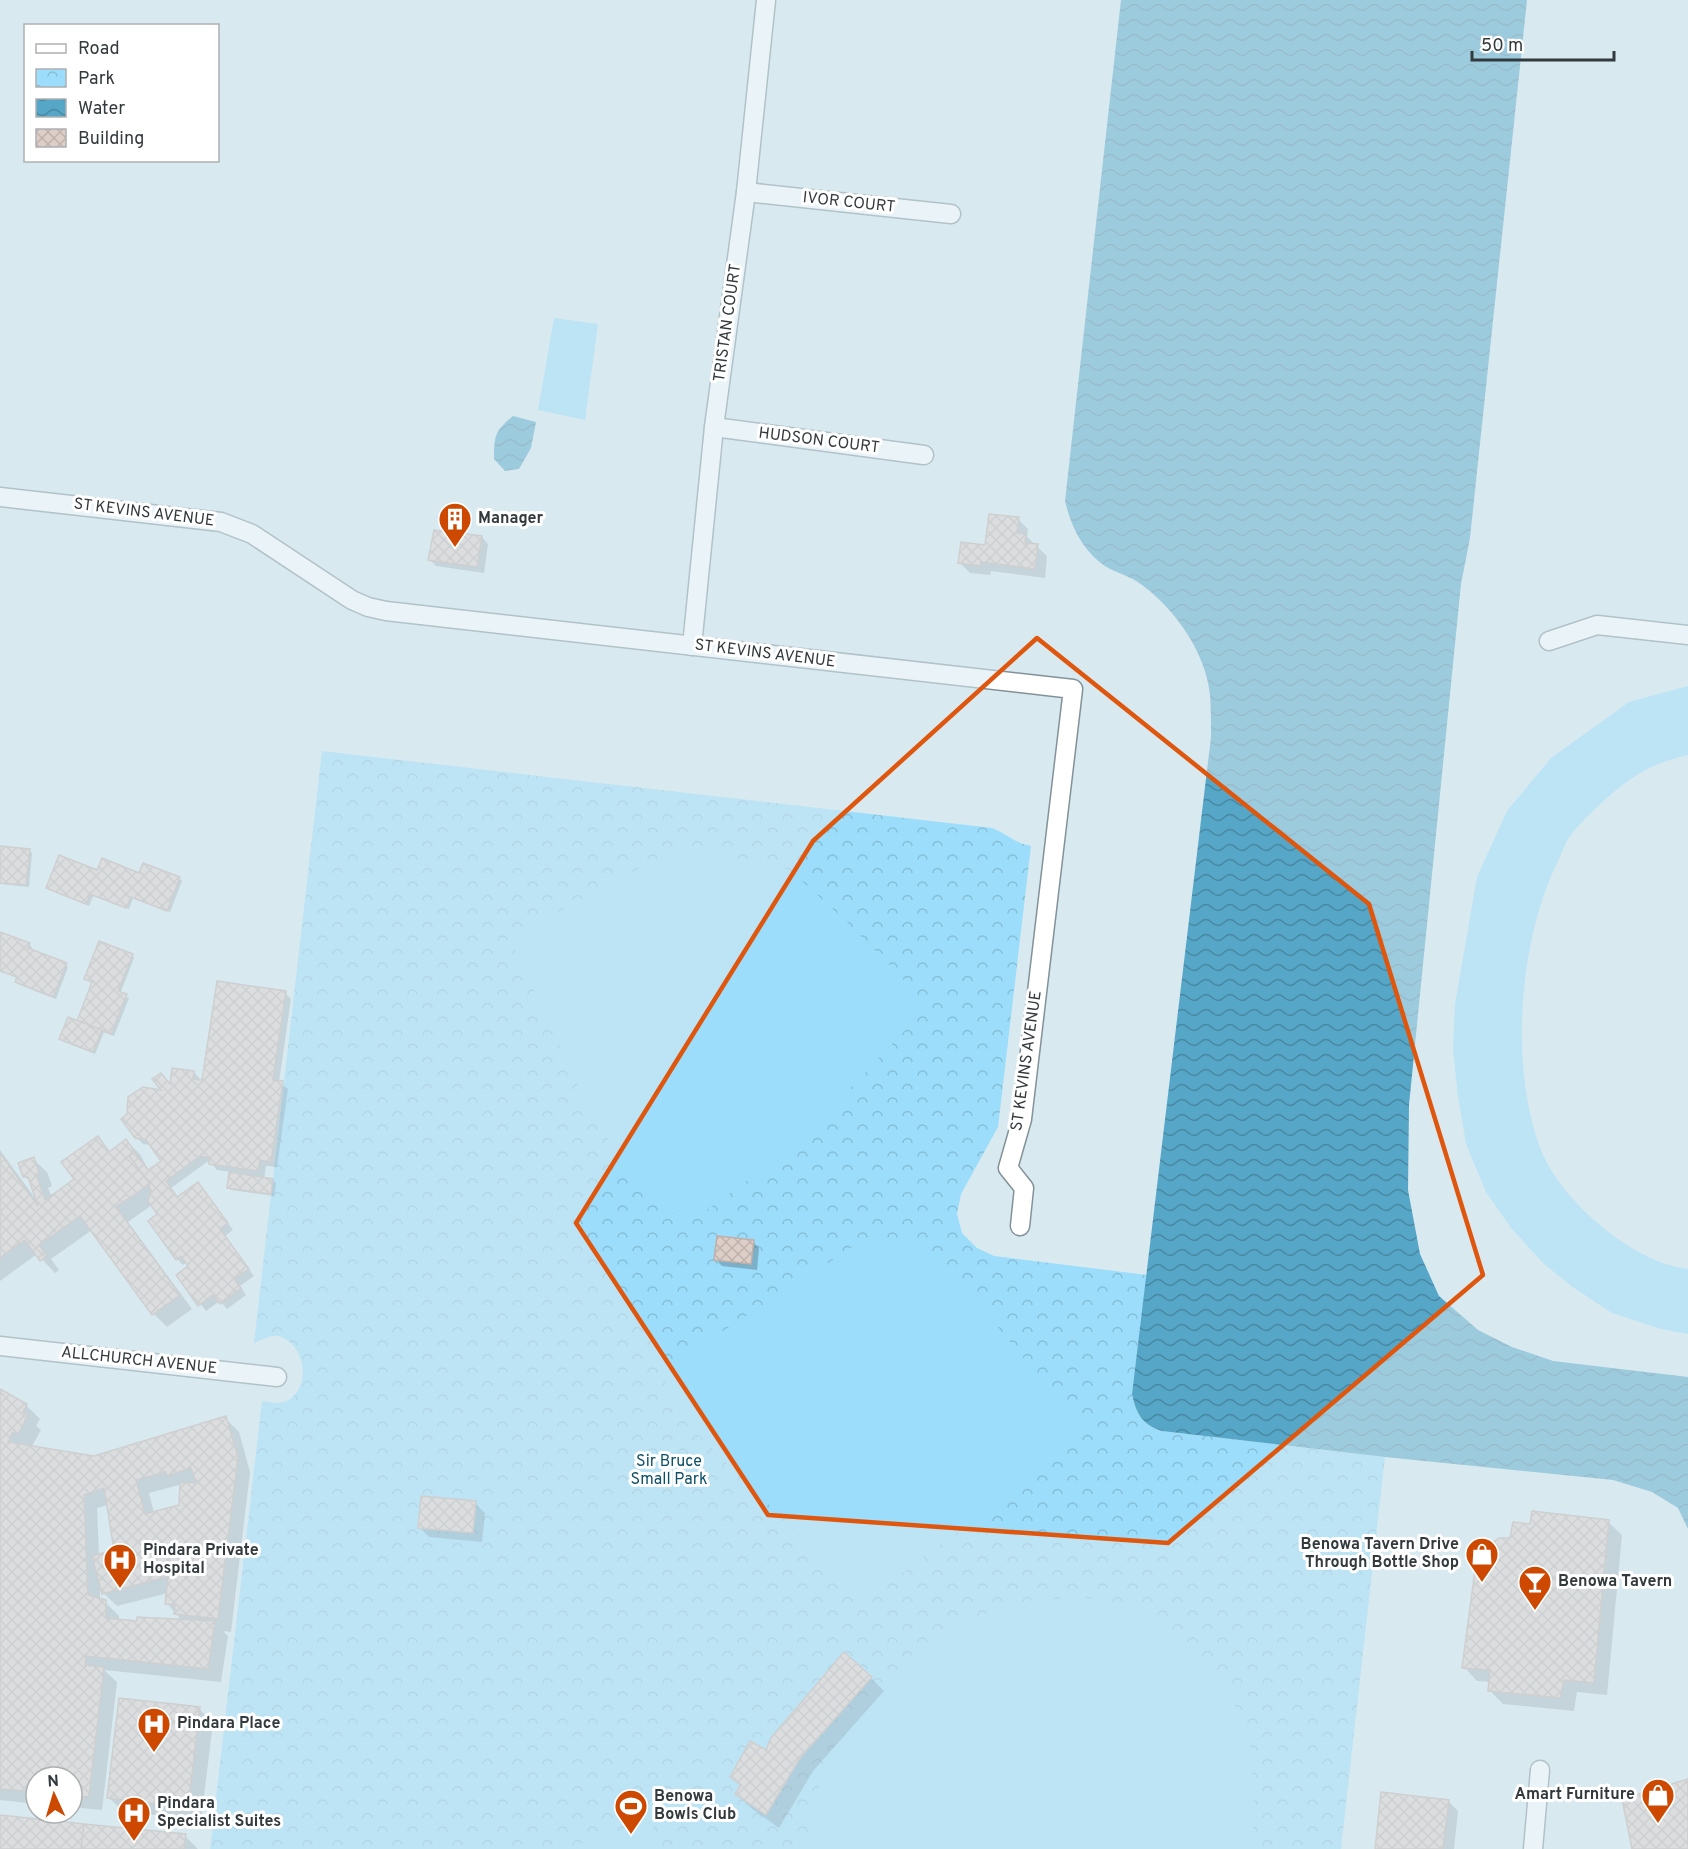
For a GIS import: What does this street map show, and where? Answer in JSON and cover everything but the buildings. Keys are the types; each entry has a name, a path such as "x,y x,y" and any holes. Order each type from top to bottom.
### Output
{"street":[{"name":"TRISTAN COURT","path":"692,646 714,428 746,192 766,0"},
{"name":"IVOR COURT","path":"746,192 951,214"},
{"name":"HUDSON COURT","path":"714,428 924,455"},
{"name":"ST KEVINS AVENUE","path":"0,497 221,522 252,534 352,600 368,607 387,611 1072,689 1022,1119 1008,1168 1024,1188 1020,1226"},
{"path":"1549,641 1597,625 1688,635"},
{"name":"ALLCHURCH AVENUE","path":"0,1346 277,1377"},
{"path":"1533,1849 1540,1770"}],"highlighted area":[{"path":"1037,638 1369,904 1483,1275 1168,1543 768,1515 576,1223 813,841"}],"green space":[{"path":"554,318 598,324 585,420 538,410"},
{"path":"1688,686 1688,755 1655,765 1629,780 1592,812 1570,836 1565,845 1545,893 1534,928 1527,965 1522,1043 1531,1117 1541,1150 1550,1167 1576,1202 1611,1233 1648,1257 1688,1269 1688,1334 1661,1329 1612,1313 1571,1286 1544,1264 1511,1228 1486,1192 1466,1144 1453,1049 1455,1004 1477,877 1507,811 1551,758 1629,702"},
{"name":"Sir Bruce Small Park","path":"322,751 992,828 1031,846 998,1127 961,1194 957,1214 962,1233 977,1248 994,1256 1147,1275 1132,1394 1141,1417 1149,1425 1162,1431 1385,1457 1341,1849 210,1849 262,1401 280,1403 287,1401 297,1392 303,1375 300,1357 289,1342 275,1336 254,1343"},
{"path":"691,852 773,862 793,873 846,921 911,987 916,1019 795,1146 700,1215 650,1204 586,1103 510,938 660,857"},
{"path":"870,1236 936,1253 1087,1434 866,1601 665,1402 667,1367"},
{"path":"1083,1597 1141,1612 1187,1641 1222,1683 1249,1732 1254,1790 1252,1849 809,1849 809,1815 832,1750 875,1692 922,1645 982,1615 1031,1601"},
{"name":"Benowa Bowls Club","path":"651,1820 660,1849 563,1849"}],"water":[{"path":"1121,0 1527,0 1470,538 1461,584 1409,1105 1408,1190 1420,1254 1439,1296 1478,1330 1512,1347 1553,1361 1688,1377 1688,1529 1678,1508 1652,1492 1613,1480 1162,1431 1145,1422 1136,1407 1132,1394 1211,737 1211,721 1207,679 1187,633 1166,606 1154,595 1138,582 1105,566 1090,553 1074,528 1065,501"},
{"path":"513,416 536,422 531,448 519,469 505,471 494,459 494,444 499,430"}],"place":[{"name":"Manager","path":"455,548"},
{"name":"Benowa Tavern Drive Through Bottle Shop","path":"1482,1583"},
{"name":"Pindara Private Hospital","path":"120,1589"},
{"name":"Benowa Tavern","path":"1535,1611"},
{"name":"Pindara Place","path":"154,1753"},
{"name":"Amart Furniture","path":"1658,1824"},
{"name":"Benowa Bowls Club","path":"631,1835"},
{"name":"Pindara Specialist Suites","path":"134,1842"}]}
